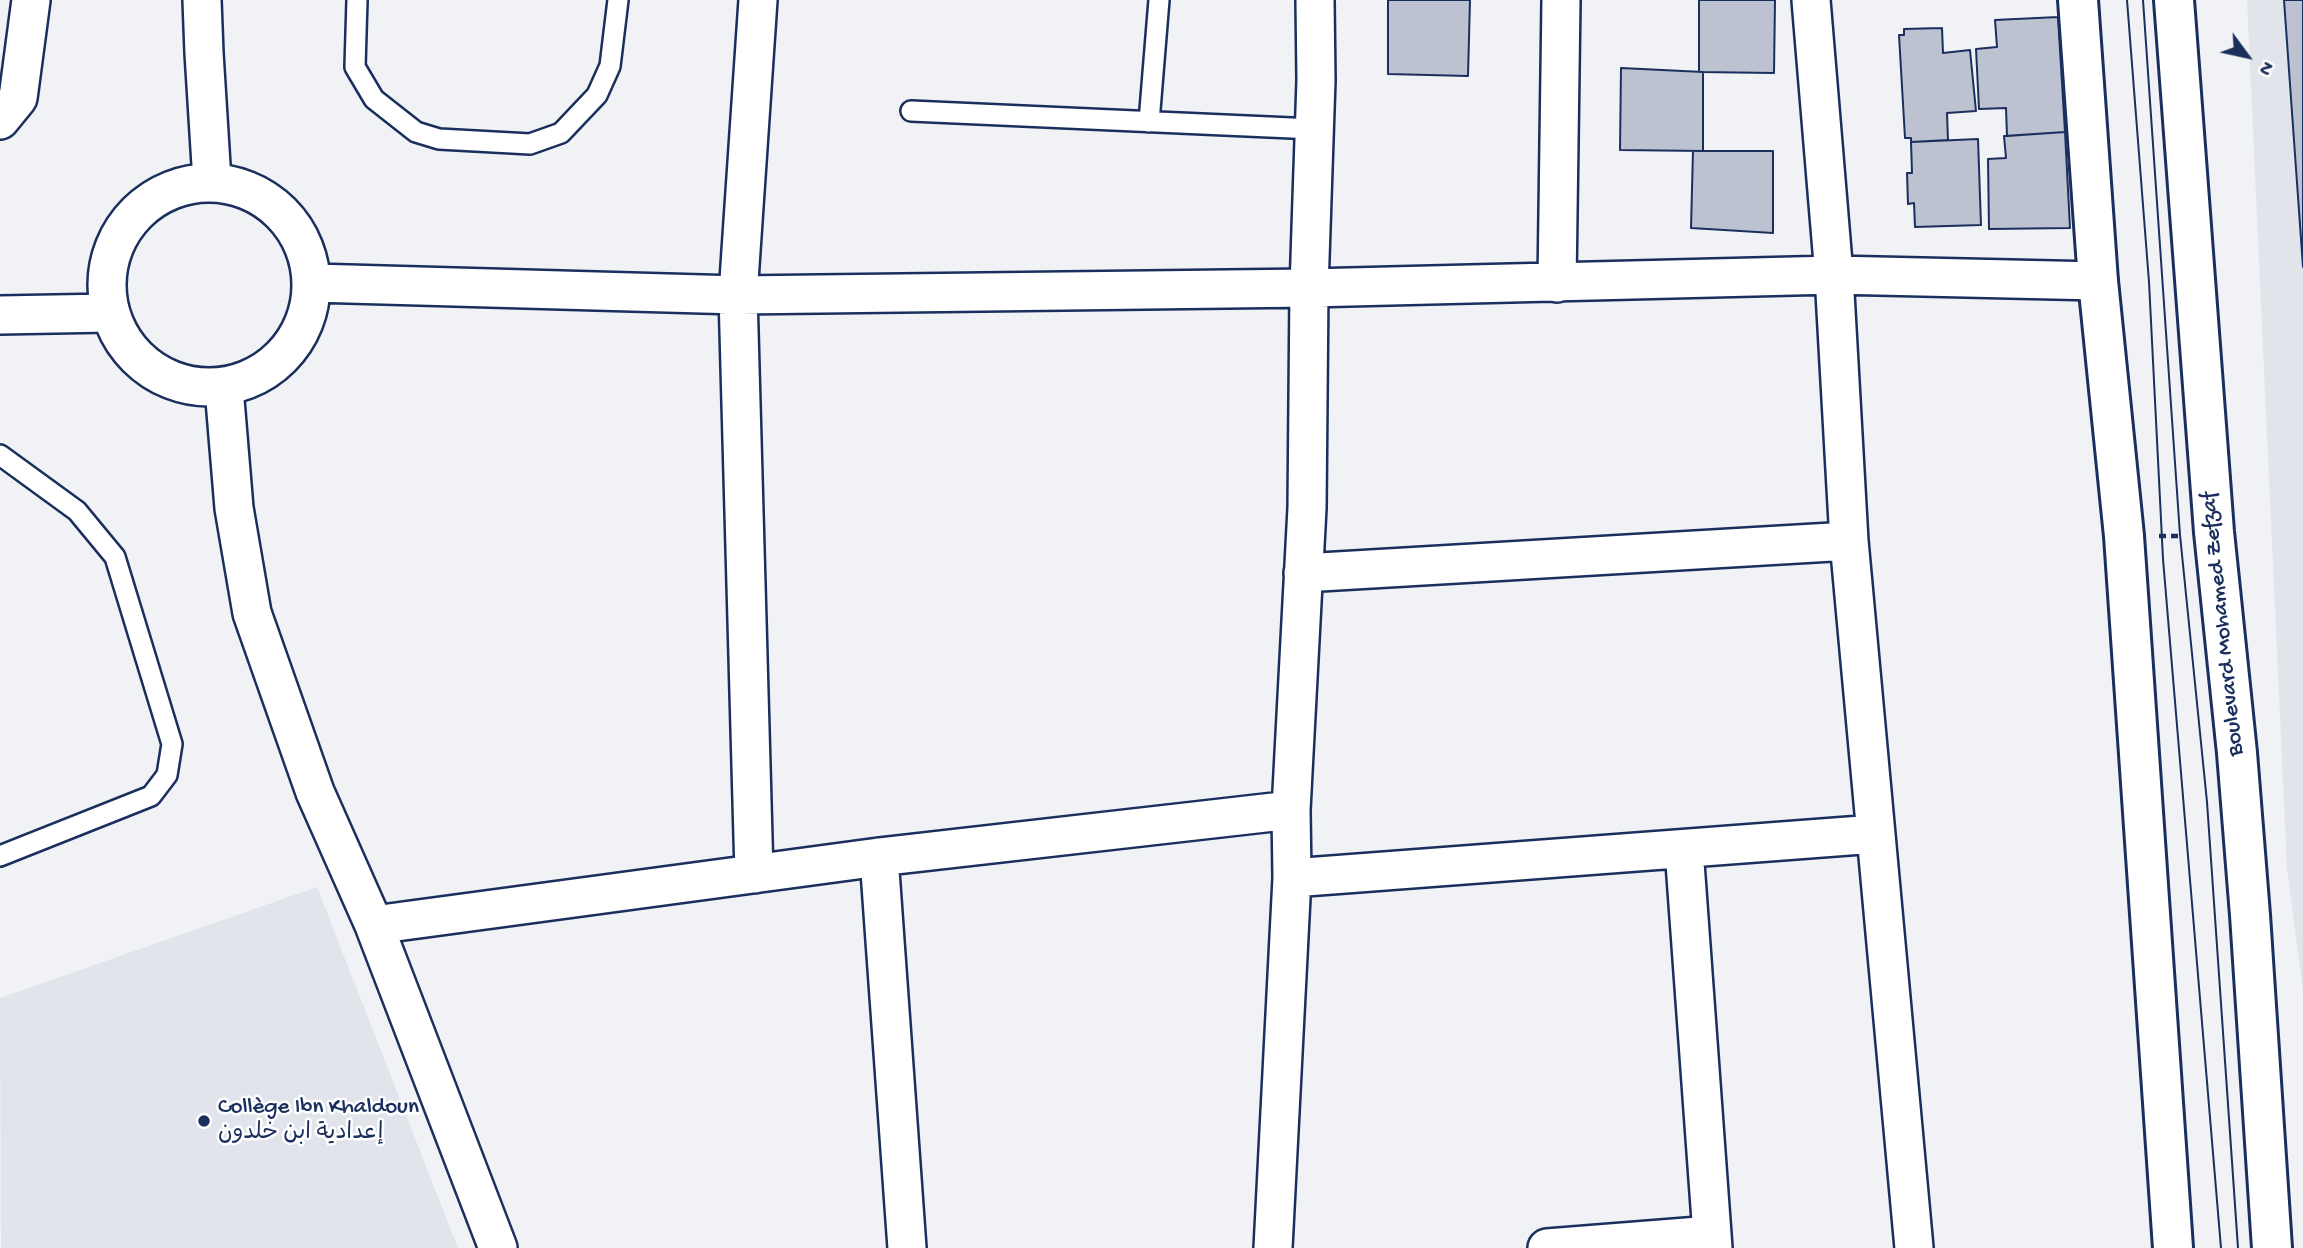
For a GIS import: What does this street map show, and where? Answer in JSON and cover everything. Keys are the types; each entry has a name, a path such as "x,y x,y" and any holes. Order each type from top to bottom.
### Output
{"main road":[{"path":"2078,0 2098,281 2124,536 2173,1248"},
{"name":"Boulevard Mohamed Zefzaf","path":"2174,0 2214,532 2249,902 2272,1248"}],"street":[{"path":"0,120 18,98 30,0"},
{"path":"202,0 212,181"},
{"path":"754,874 738,295 758,0"},
{"path":"1273,1248 1292,878 1291,810 1307,508 1315,0"},
{"path":"1557,283 1561,0"},
{"path":"1811,0 1834,275 1849,541 1914,1248"},
{"path":"212,181 250,189 283,212 305,245 313,283 307,320 288,352 260,376 224,388 175,383 154,370 133,356 109,313 108,263 128,220 166,190 212,181"},
{"path":"313,283 738,295 1309,288 1834,275 2098,281"},
{"path":"0,315 109,313"},
{"path":"224,388 234,508 251,613 315,792 374,925 498,1248"},
{"path":"1303,573 1849,541"},
{"path":"374,925 879,857 1291,810"},
{"path":"1292,878 1875,834"},
{"path":"1547,1248 1713,1241 1684,849"},
{"path":"879,857 907,1248"}],"lane":[{"path":"357,0 355,67 374,99 416,132 439,139 530,145 561,133 597,95 610,66 618,0"},
{"path":"1149,122 1159,0"},
{"path":"911,111 1314,129"},
{"path":"0,455 77,511 115,557 172,744 167,775 151,796 0,856"}],"path":[{"path":"2124,536 2180,536 2214,532"}],"shaded area":[{"path":"2247,0 2303,0 2303,990 2287,869"},
{"name":"Collège Ibn Khaldoun إعدادية ابن خلدون","path":"317,887 458,1248 1,1248 0,998"}],"building":[{"path":"1388,0 1470,0 1468,76 1388,74"},
{"path":"1699,0 1775,0 1774,73 1699,72"},
{"path":"2284,0 2303,0 2303,267"},
{"path":"2058,17 2065,132 2007,136 2006,108 1979,109 1976,49 1997,47 1995,20"},
{"path":"1942,28 1943,53 1970,50 1976,111 1947,113 1948,140 1911,142 1911,138 1905,138 1899,35 1904,35 1904,29"},
{"path":"1621,68 1703,72 1703,151 1620,150"},
{"path":"2065,132 2070,228 1989,229 1988,159 2006,158 2004,136"},
{"path":"1978,139 1981,225 1915,227 1914,203 1908,204 1907,173 1912,173 1911,142"},
{"path":"1693,151 1773,151 1773,233 1691,228"}],"tram line":[{"path":"2127,0 2149,282 2163,559 2221,1248"},
{"path":"2143,0 2180,535 2207,802 2238,1248"}],"place":[{"name":"Collège Ibn Khaldoun إعدادية ابن خلدون","path":"204,1121"}]}
